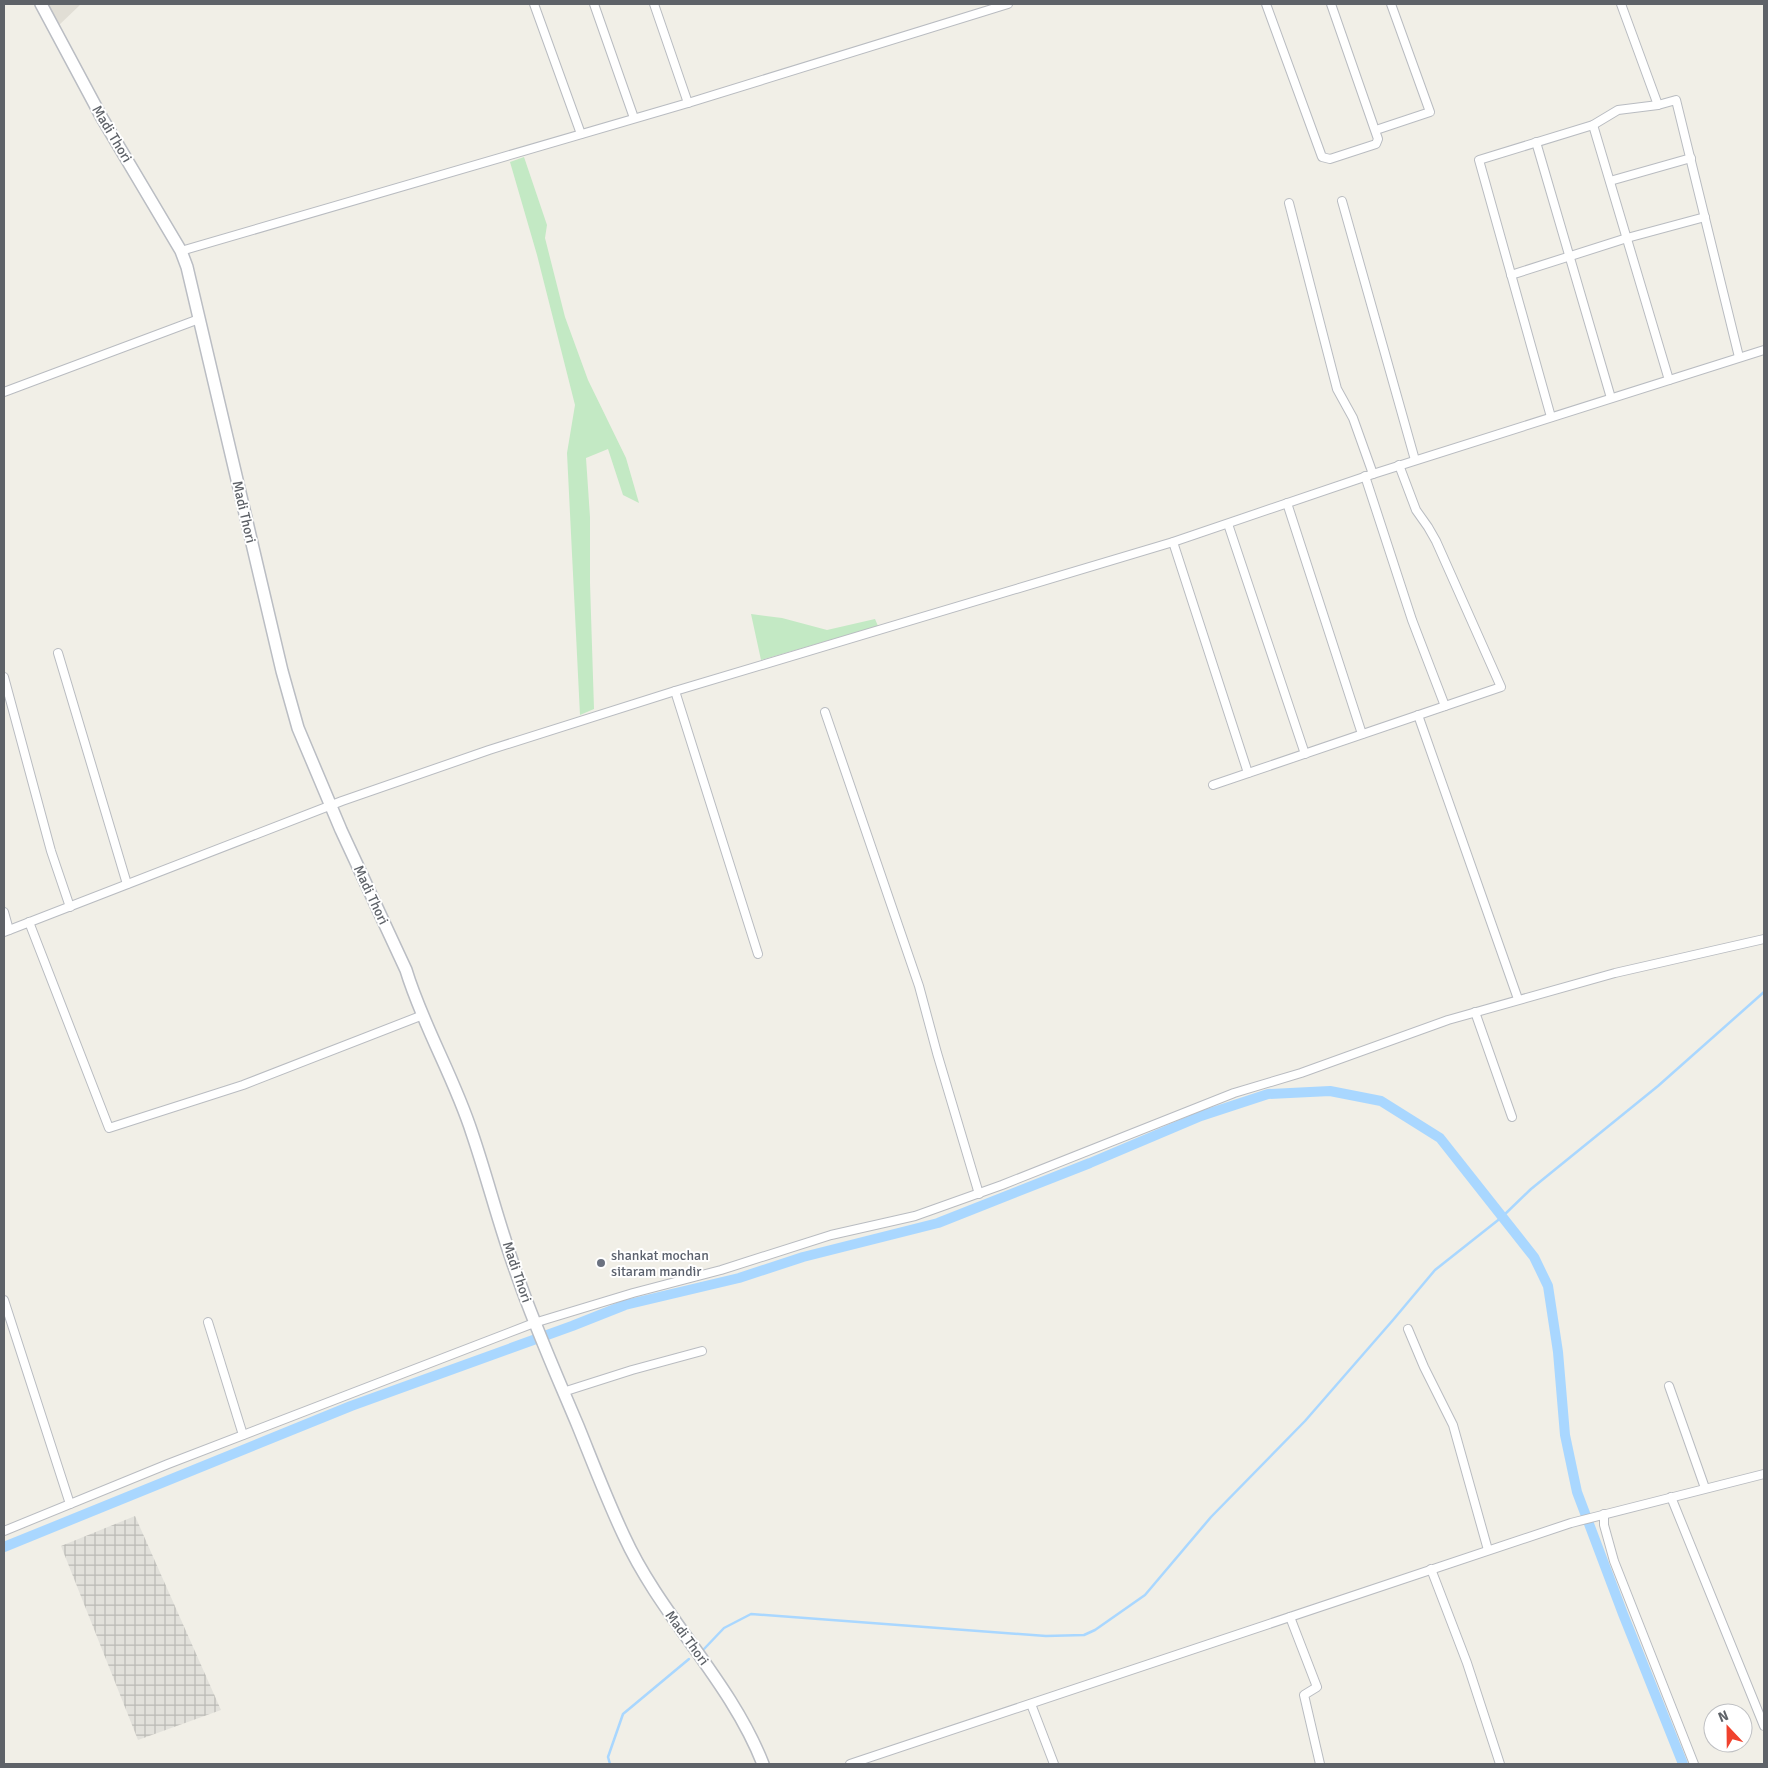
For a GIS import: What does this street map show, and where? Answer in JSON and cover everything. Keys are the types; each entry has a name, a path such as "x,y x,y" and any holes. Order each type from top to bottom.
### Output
{"main road":[{"name":"Madi Thori","path":"41,4 102,118 182,251 282,671 298,728 330,805 406,970 413,993 472,1131 516,1273 544,1348 625,1537 658,1596 707,1664 752,1737 763,1764"}],"street":[{"path":"534,4 582,134"},
{"path":"594,4 634,118"},
{"path":"654,4 688,103"},
{"path":"182,251 688,103 1008,4"},
{"path":"1266,4 1322,157 1330,159 1376,144 1378,139 1331,4"},
{"path":"1376,130 1430,112 1391,4"},
{"path":"1621,4 1658,105"},
{"path":"1550,417 1478,160 1593,125 1618,110 1658,105 1676,100 1739,357"},
{"path":"1593,125 1669,380"},
{"path":"1536,142 1611,398"},
{"path":"1610,181 1690,158"},
{"path":"1342,201 1415,460"},
{"path":"1289,203 1337,389 1353,418 1384,538 1412,620 1445,706"},
{"path":"1511,275 1627,238 1705,217"},
{"path":"4,392 199,319"},
{"path":"4,912 6,931 330,805 489,750 675,691 1173,542 1399,465 1764,350"},
{"path":"1213,785 1501,687 1436,541 1416,510 1399,465"},
{"path":"1287,504 1362,734"},
{"path":"1228,524 1305,754"},
{"path":"1173,542 1248,773"},
{"path":"58,653 127,884"},
{"path":"4,677 51,851 70,907"},
{"path":"675,691 758,954"},
{"path":"825,712 919,986 979,1194"},
{"path":"1418,715 1518,999"},
{"path":"29,922 109,1128 243,1085 423,1015"},
{"path":"4,1531 243,1435 536,1326 633,1293 721,1270 831,1235 915,1216 979,1194 1234,1093 1301,1073 1475,1012 1615,972 1764,939"},
{"path":"1475,1012 1512,1117"},
{"path":"4,1300 70,1504"},
{"path":"208,1322 243,1435"},
{"path":"1408,1329 1424,1367 1453,1425 1488,1550"},
{"path":"563,1392 632,1370 702,1351"},
{"path":"1670,1386 1705,1488"},
{"path":"850,1764 1571,1523 1764,1474"},
{"path":"1672,1497 1764,1726"},
{"path":"1602,1515 1614,1561 1694,1764"},
{"path":"1431,1569 1467,1663 1500,1764"},
{"path":"1290,1617 1317,1687 1304,1695 1320,1764"},
{"path":"1031,1704 1054,1764"}],"shaded area":[{"path":"47,4 81,4 58,26"},
{"path":"135,1516 221,1710 138,1740 61,1546"}],"green space":[{"path":"524,157 547,225 545,238 565,317 588,380 626,458 639,503 623,495 608,449 586,458 590,517 594,709 580,715 567,453 575,405 537,255 510,162"},
{"path":"751,614 782,618 827,630 875,619 878,626 761,660"}],"waterway":[{"path":"704,1649 724,1628 751,1614 1046,1636 1084,1635 1095,1630 1145,1595 1211,1517 1305,1421 1435,1270 1502,1217 1531,1189 1658,1086 1764,992"},
{"path":"4,1547 351,1406 625,1305 739,1278 803,1257 938,1223 1090,1163 1201,1116 1268,1094 1330,1091 1381,1101 1440,1138 1534,1257 1548,1286 1558,1352 1565,1435 1577,1492 1683,1764"},
{"path":"610,1764 608,1757 623,1714 689,1659"}],"place":[{"name":"shankat mochan sitaram mandir","path":"601,1263"}]}
